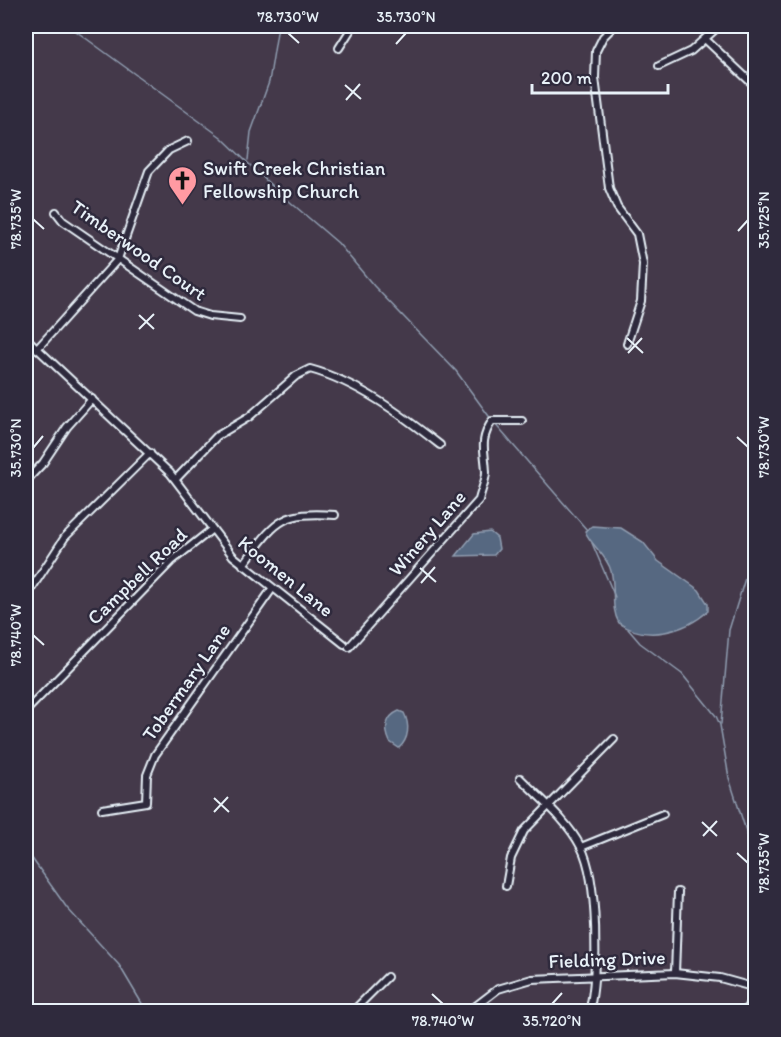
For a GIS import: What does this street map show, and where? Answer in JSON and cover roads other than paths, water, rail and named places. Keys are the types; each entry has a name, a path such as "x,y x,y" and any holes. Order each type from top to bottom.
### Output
{"street":[{"path":"339,48 353,26"},
{"path":"614,26 603,37 596,51 595,78 609,188 617,207 638,234 643,264 641,301 627,344"},
{"path":"659,66 691,51 719,26"},
{"path":"705,39 756,87"},
{"path":"37,349 118,259 148,171 162,156 188,141"},
{"name":"Timberwood Court","path":"56,212 63,221 194,311 210,316 240,319"},
{"name":"Campbell Road","path":"26,338 176,479 194,501 211,530 172,561 26,711"},
{"path":"176,479 217,436 249,417 296,376 310,369 324,373 399,412 440,445"},
{"path":"26,481 43,463 67,427 92,399"},
{"name":"Winery Lane","path":"346,645 479,500 486,474 482,448 485,432 492,420 522,421"},
{"path":"26,597 65,537 150,453"},
{"path":"243,565 283,519 303,513 336,515"},
{"name":"Koomen Lane","path":"211,530 226,550 243,565 346,645"},
{"name":"Tobermary Lane","path":"102,809 146,802 147,775 155,755 272,589"},
{"path":"506,886 517,842 548,806 614,739"},
{"path":"520,778 567,826 581,847 591,876 595,976 589,1011"},
{"path":"581,847 663,814"},
{"path":"675,973 678,892"},
{"name":"Fielding Drive","path":"468,1011 488,994 516,982 675,973 720,978 756,989"},
{"path":"352,1011 387,977"},
{"path":"745,1011 756,989"}],"water":[{"path":"592,526 621,528 643,542 658,561 699,590 708,604 708,611 688,624 665,632 641,632 619,623 616,617 609,565 585,531"},
{"path":"490,532 497,538 499,549 494,555 456,556 474,534"},
{"path":"399,711 404,713 408,727 407,736 399,748 390,742 387,724 388,720"}],"waterway":[{"path":"69,26 221,137 275,189 338,243 374,286 456,371 491,419"},
{"path":"248,160 251,132 269,82 278,26"},
{"path":"494,423 587,530"},
{"path":"592,543 615,597"},
{"path":"721,724 729,630 756,543"},
{"path":"628,629 640,643 682,674 716,716 720,725 729,778 756,862"},
{"path":"26,850 67,908 119,965 147,1012"}],"place":[{"name":"Swift Creek Christian Fellowship Church","path":"182,206"}]}
